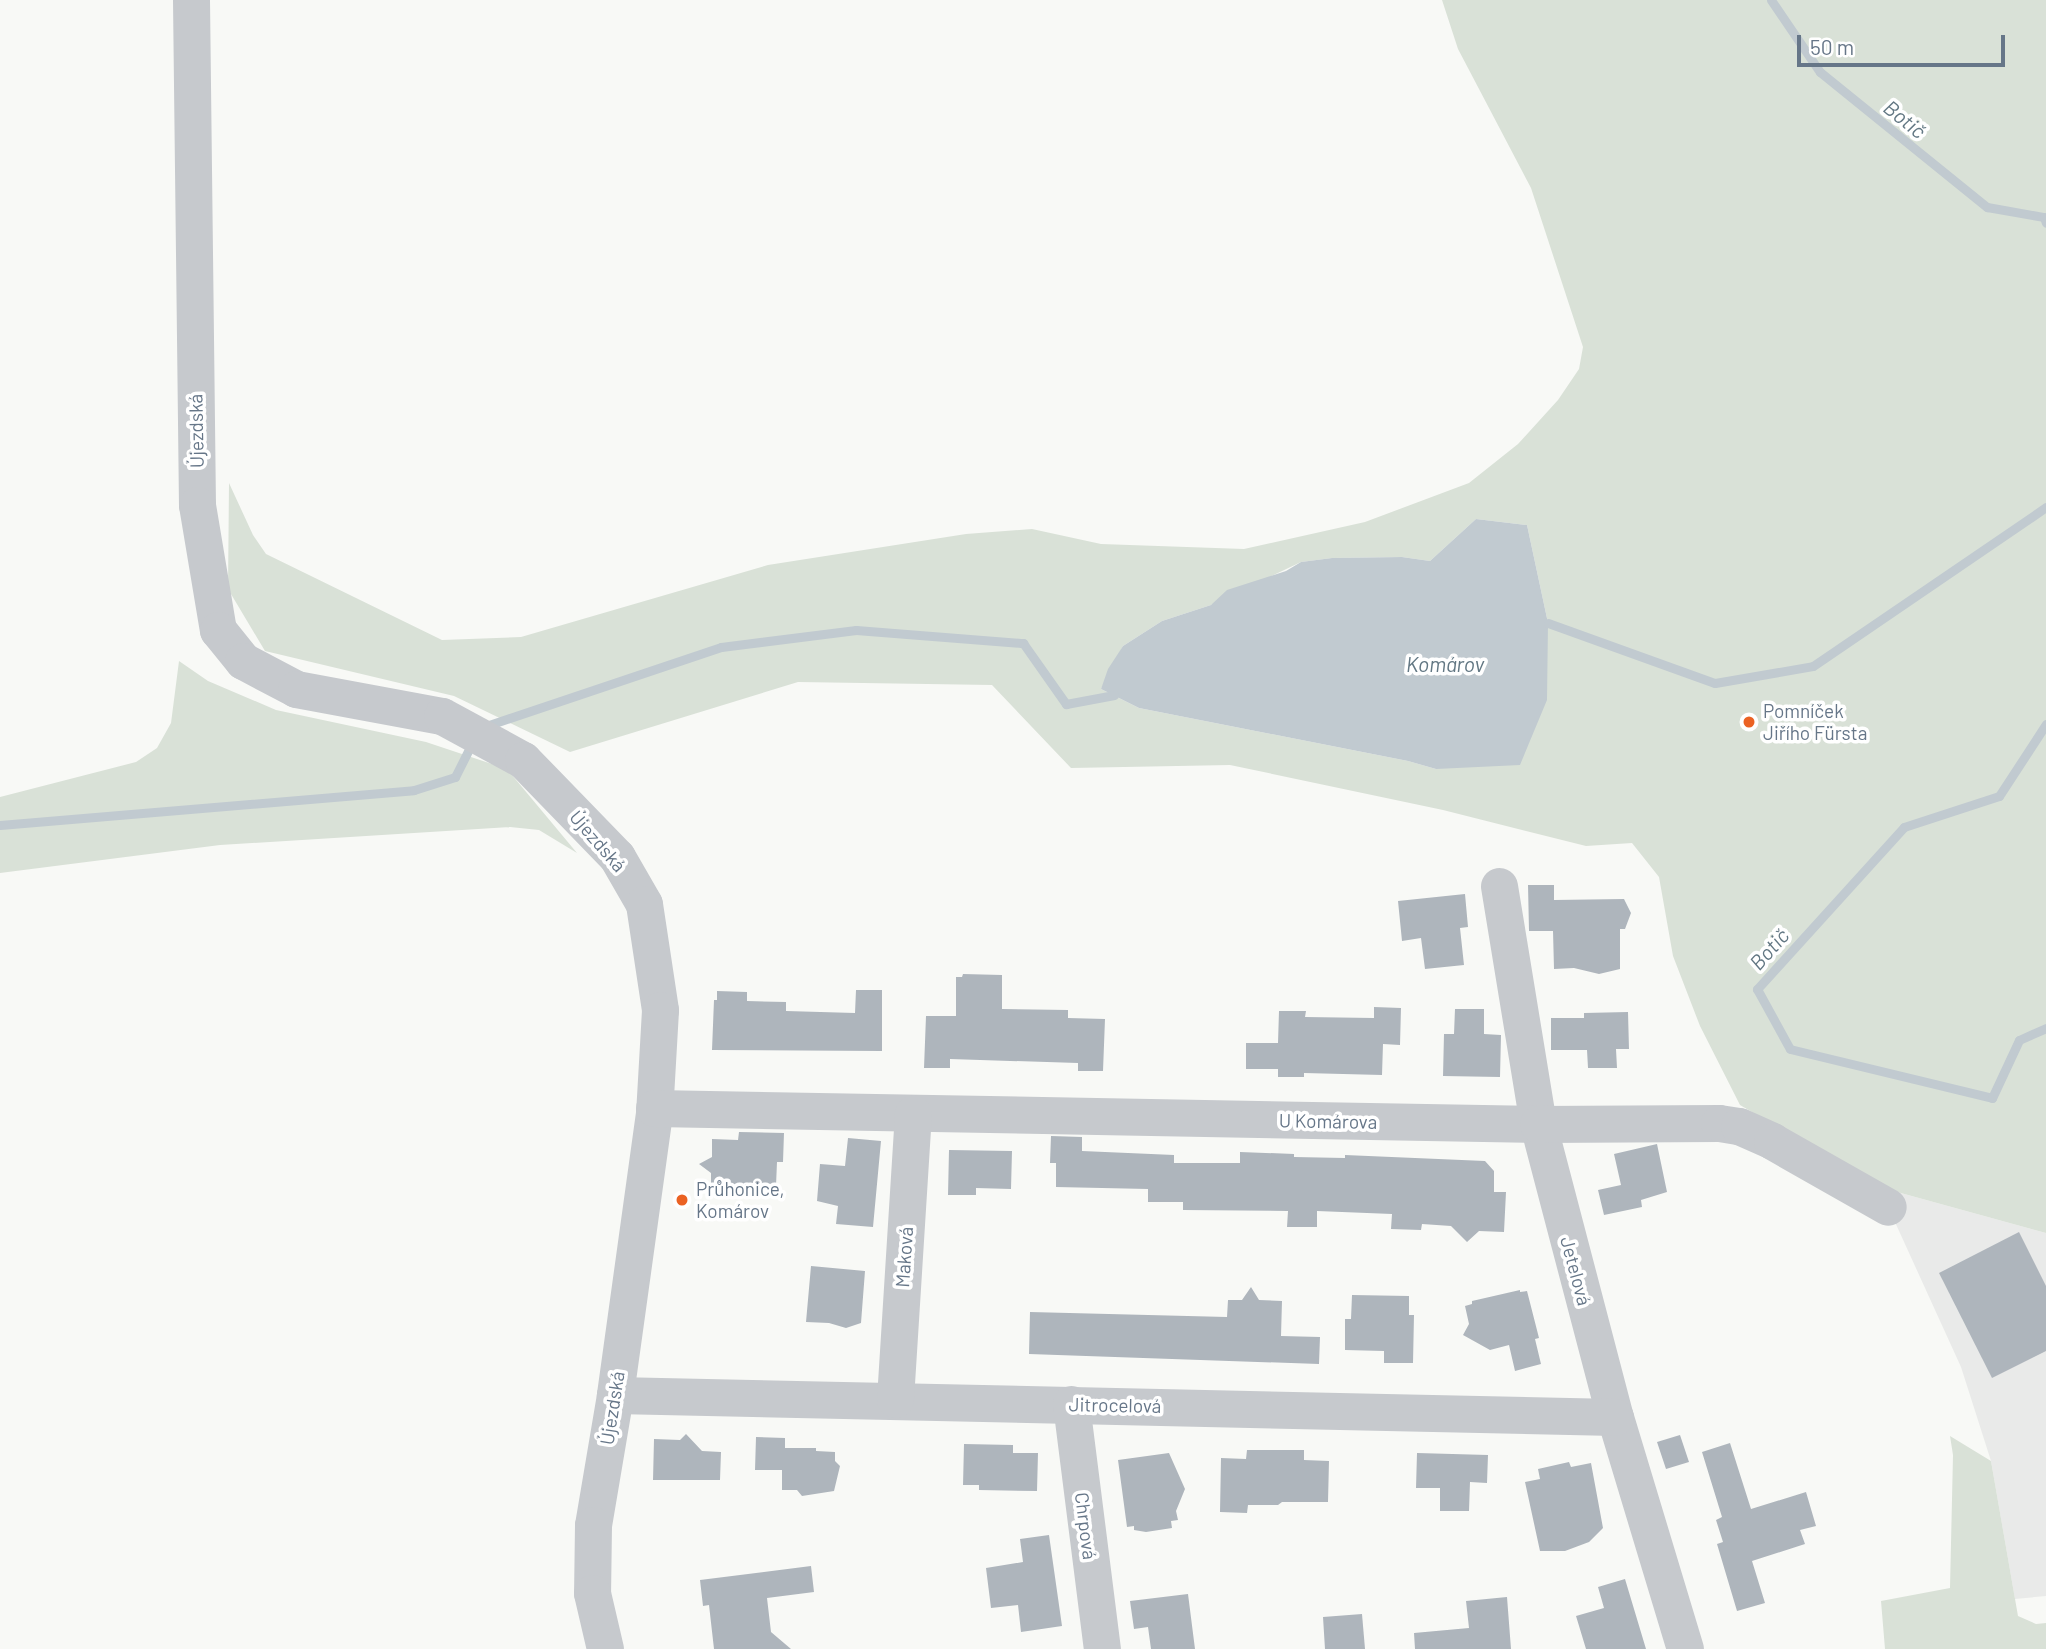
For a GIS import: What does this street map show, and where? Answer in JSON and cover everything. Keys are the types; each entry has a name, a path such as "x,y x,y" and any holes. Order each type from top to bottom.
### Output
{"street":[{"name":"Újezdská","path":"191,0 197,505 218,630 243,661 296,688 442,716 523,760 617,857 644,904 660,1010 654,1108 615,1395 593,1525 592,1593 605,1649"},
{"name":"Jetelová","path":"1499,886 1538,1124 1615,1418 1685,1649"},
{"name":"U Komárova","path":"654,1108 1538,1124 1719,1123 1739,1126 1772,1141 1888,1208"},
{"name":"Maková","path":"895,1399 913,1114"},
{"name":"Jitrocelová","path":"615,1395 895,1399 1615,1418"},
{"name":"Chrpová","path":"1071,1404 1102,1649"}],"shaded area":[{"path":"1442,0 2046,0 2046,1233 1879,1187 1740,1105 1700,1026 1673,956 1659,877 1632,843 1586,846 1443,810 1230,765 1071,768 992,685 798,682 570,752 454,696 265,651 228,589 229,483 253,535 266,554 442,640 521,637 768,565 966,534 1032,529 1101,544 1244,549 1365,522 1469,483 1518,444 1558,400 1579,369 1583,347 1531,188 1458,49","holes":["1476,519 1527,525 1548,623 1436,769 1408,761 1139,708 1101,689 1123,646 1162,621 1211,605 1301,562 1332,558 1402,557 1430,561"]},
{"path":"179,661 208,681 276,710 426,742 507,769 577,853 539,830 510,827 220,845 0,873 0,797 136,762 157,748 171,723"},
{"path":"1879,1187 2046,1233 2046,1596 2015,1599 1991,1461 1961,1367"},
{"path":"1950,1436 1991,1461 2018,1616 2036,1624 2046,1623 2046,1649 1885,1649 1881,1601 1950,1588 1953,1455"}],"water":[{"name":"Komárov","path":"1476,519 1527,525 1548,623 1547,700 1520,765 1436,769 1408,761 1139,708 1101,689 1108,669 1123,646 1162,621 1211,605 1227,590 1286,571 1301,562 1332,558 1402,557 1430,561"}],"building":[{"path":"1528,885 1554,885 1554,900 1624,899 1631,913 1625,929 1620,929 1620,969 1599,974 1574,968 1554,969 1553,931 1529,931"},
{"path":"1465,894 1468,927 1460,928 1464,965 1425,969 1421,938 1402,941 1398,901"},
{"path":"963,974 1002,975 1002,1009 1068,1010 1068,1018 1105,1019 1103,1071 1078,1071 1078,1063 950,1059 950,1068 924,1068 926,1016 956,1016 956,977 962,977"},
{"path":"856,990 882,990 882,1051 712,1050 714,1000 717,1000 717,991 747,992 747,1001 786,1002 786,1011 855,1013"},
{"path":"1374,1007 1401,1008 1400,1045 1383,1044 1382,1075 1304,1073 1304,1077 1278,1077 1278,1069 1246,1069 1246,1043 1278,1043 1279,1011 1306,1011 1305,1017 1374,1018"},
{"path":"1455,1009 1484,1009 1484,1034 1501,1035 1500,1077 1443,1076 1444,1034 1454,1034"},
{"path":"1628,1012 1629,1049 1616,1049 1617,1068 1588,1068 1587,1050 1551,1050 1551,1018 1584,1018 1584,1013"},
{"path":"739,1132 784,1133 783,1162 777,1162 776,1186 739,1185 738,1192 711,1191 711,1173 699,1164 712,1157 712,1139 738,1140"},
{"path":"1051,1136 1082,1137 1082,1151 1174,1155 1174,1163 1240,1163 1240,1152 1294,1154 1294,1157 1345,1158 1345,1155 1485,1161 1494,1171 1494,1192 1506,1192 1504,1232 1479,1231 1467,1242 1451,1226 1422,1224 1421,1230 1391,1229 1392,1214 1317,1211 1317,1227 1287,1227 1288,1211 1183,1210 1183,1202 1148,1202 1148,1189 1056,1187 1056,1163 1050,1163"},
{"path":"848,1138 881,1141 873,1227 836,1224 838,1206 817,1201 820,1164 845,1166"},
{"path":"1657,1144 1667,1192 1641,1200 1642,1207 1604,1215 1598,1190 1621,1185 1614,1154"},
{"path":"949,1150 1012,1151 1011,1189 976,1188 976,1195 948,1195"},
{"path":"2019,1232 2046,1286 2046,1351 1992,1378 1939,1273"},
{"path":"811,1266 865,1271 861,1323 846,1328 829,1323 806,1322"},
{"path":"1251,1287 1259,1300 1282,1301 1281,1336 1320,1337 1319,1364 1029,1354 1030,1312 1227,1317 1228,1300 1242,1300"},
{"path":"1520,1290 1527,1291 1539,1338 1535,1339 1541,1364 1515,1371 1509,1345 1490,1350 1463,1335 1469,1324 1465,1306 1472,1304 1472,1301"},
{"path":"1352,1295 1409,1296 1409,1315 1414,1315 1413,1363 1384,1363 1384,1351 1345,1350 1345,1319 1351,1319"},
{"path":"686,1434 702,1451 721,1452 720,1480 653,1480 654,1439 680,1440"},
{"path":"1680,1435 1689,1462 1666,1469 1657,1442"},
{"path":"756,1437 785,1438 785,1448 816,1448 816,1451 835,1452 835,1461 840,1466 834,1491 802,1496 797,1490 782,1490 782,1470 755,1470"},
{"path":"1730,1443 1751,1509 1806,1492 1816,1526 1800,1530 1805,1544 1752,1561 1765,1603 1737,1611 1717,1544 1723,1542 1716,1520 1722,1517 1702,1452"},
{"path":"964,1444 1013,1445 1013,1453 1038,1453 1037,1491 979,1490 979,1485 963,1485"},
{"path":"1247,1450 1304,1450 1304,1460 1329,1461 1328,1502 1248,1505 1247,1513 1220,1512 1221,1458 1246,1459"},
{"path":"1169,1453 1185,1489 1176,1511 1178,1520 1171,1521 1172,1528 1146,1532 1134,1530 1134,1526 1127,1527 1118,1460"},
{"path":"1417,1453 1488,1455 1487,1483 1470,1482 1469,1511 1440,1511 1440,1488 1416,1488"},
{"path":"1569,1462 1571,1467 1591,1463 1603,1528 1589,1542 1565,1551 1540,1551 1525,1482 1540,1479 1538,1469"},
{"path":"1049,1535 1062,1626 1021,1632 1018,1605 991,1608 986,1568 1023,1562 1020,1539"},
{"path":"811,1566 814,1592 767,1598 771,1632 791,1649 714,1649 709,1605 703,1606 700,1580"},
{"path":"1625,1579 1646,1649 1586,1649 1576,1616 1604,1608 1598,1587"},
{"path":"1188,1594 1195,1649 1151,1649 1148,1627 1134,1629 1130,1601"},
{"path":"1507,1597 1511,1649 1415,1649 1414,1633 1469,1628 1466,1601"},
{"path":"1362,1614 1365,1649 1325,1649 1323,1617"}],"waterway":[{"name":"Botič","path":"1771,0 1820,72 1987,207 2044,217 2046,223"},
{"path":"1548,623 1715,683 1813,666 2046,507"},
{"path":"486,726 721,647 856,630 1023,643 1066,704 1114,695"},
{"name":"Botič","path":"2046,724 1999,796 1904,827 1757,989 1790,1049 1992,1098 2019,1040 2046,1028"},
{"path":"0,825 414,790 455,777 473,741"}],"place":[{"name":"Pomníček Jiřího Fürsta","path":"1749,722"},
{"name":"Průhonice, Komárov","path":"682,1200"}]}
